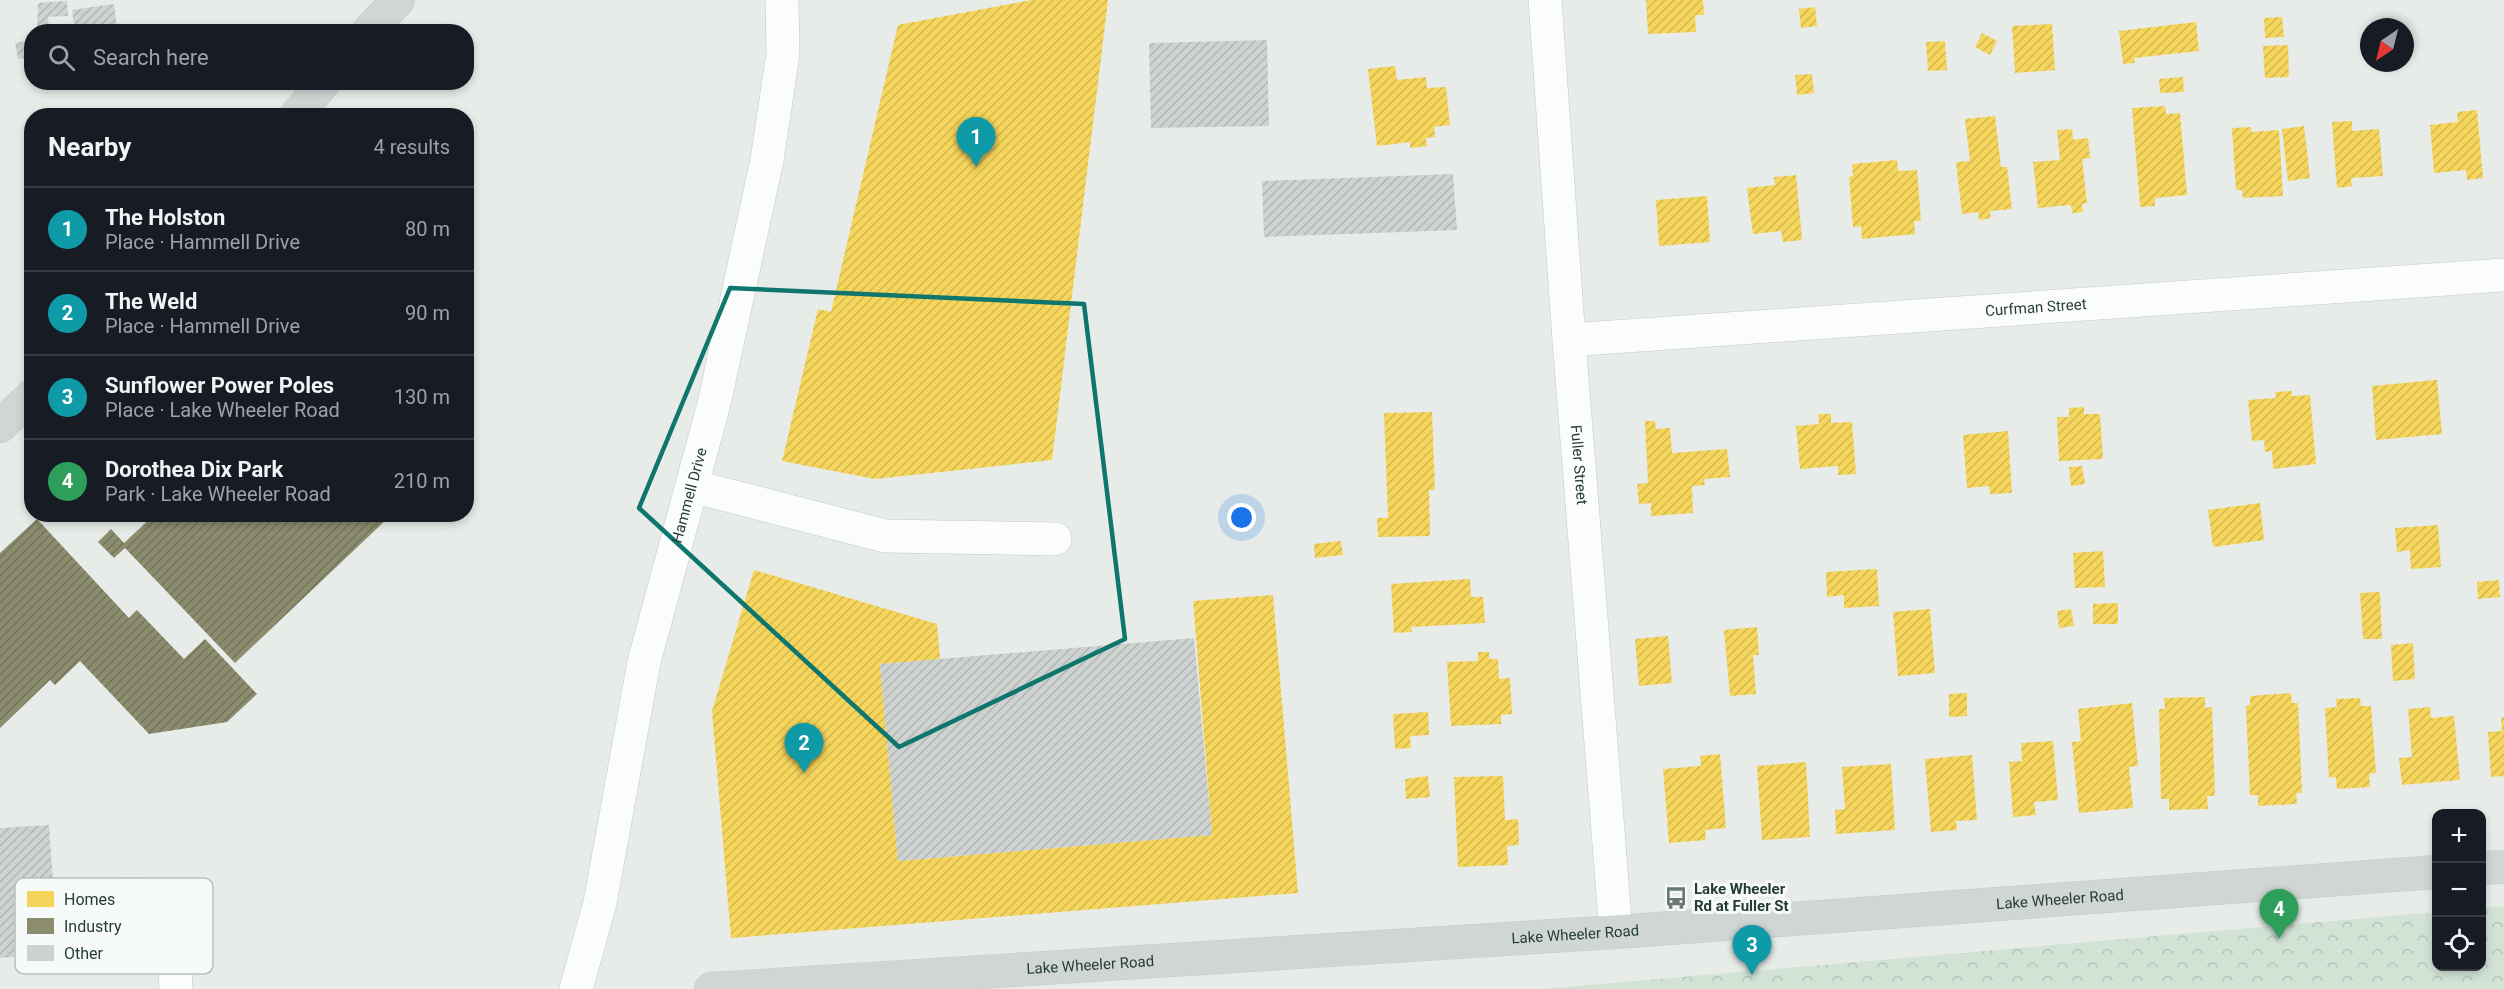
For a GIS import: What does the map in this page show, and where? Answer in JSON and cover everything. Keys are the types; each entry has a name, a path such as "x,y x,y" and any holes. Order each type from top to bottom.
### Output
{"main road":[{"path":"363,24 373,0"},
{"path":"376,24 398,0"},
{"path":"303,108 317,90"},
{"path":"0,426 24,404"},
{"path":"2486,868 2504,867"},
{"name":"Lake Wheeler Road","path":"711,989 1616,932 2432,872"}],"street":[{"name":"Hammell Drive","path":"576,989 600,903 644,662 714,404 767,160 783,54 782,0"},
{"name":"Fuller Street","path":"1545,0 1569,340 1616,932"},
{"name":"Curfman Street","path":"1569,340 2504,275"},
{"path":"692,486 885,536 1054,539"},
{"path":"175,974 176,989"}],"highlighted area":[{"path":"730,288 1084,304 1125,639 899,747 639,508"}],"green space":[{"path":"2504,906 2504,989 1543,989 2432,912 2432,971 2486,971 2486,908"}],"building: Homes":[{"path":"1032,0 1108,0 1052,460 875,479 782,461 818,309 831,312 898,25"},
{"path":"1646,0 1703,0 1704,15 1695,15 1696,32 1648,34"},
{"path":"1815,7 1817,26 1801,28 1799,9"},
{"path":"2282,17 2284,37 2265,38 2264,18"},
{"path":"2196,22 2199,51 2134,58 2135,63 2123,64 2119,31"},
{"path":"2052,24 2055,70 2015,73 2012,26"},
{"path":"1982,33 1997,41 1990,55 1975,47"},
{"path":"1945,41 1947,70 1928,71 1926,42"},
{"path":"2288,45 2289,77 2265,78 2263,46"},
{"path":"1395,66 1397,80 1426,77 1427,88 1446,87 1450,125 1434,127 1435,137 1426,138 1427,146 1410,148 1410,142 1377,146 1368,69"},
{"path":"1812,74 1814,93 1797,95 1795,75"},
{"path":"2183,77 2184,92 2160,93 2159,79"},
{"path":"2165,106 2166,114 2180,113 2187,195 2155,198 2155,206 2140,207 2132,108"},
{"path":"2477,110 2483,178 2467,180 2466,170 2434,173 2430,125 2458,122 2457,112"},
{"path":"1995,116 2001,167 2007,167 2012,209 1990,211 1991,218 1979,220 1978,212 1962,214 1956,162 1970,161 1965,119"},
{"path":"2352,121 2352,131 2379,129 2383,176 2351,178 2352,186 2337,188 2332,122"},
{"path":"2304,126 2310,178 2288,181 2282,129"},
{"path":"2251,127 2251,132 2279,130 2283,196 2243,198 2242,190 2236,190 2232,128"},
{"path":"2072,129 2073,140 2088,138 2090,158 2082,159 2087,203 2082,204 2083,212 2072,213 2071,205 2038,208 2033,162 2060,160 2057,130"},
{"path":"1897,160 1898,171 1917,170 1921,221 1914,221 1915,234 1862,239 1861,226 1853,227 1849,177 1853,176 1852,164"},
{"path":"1796,175 1802,240 1783,242 1781,231 1753,234 1747,188 1775,185 1774,177"},
{"path":"1707,196 1710,242 1659,246 1656,200"},
{"path":"2437,380 2442,434 2376,440 2372,386"},
{"path":"2292,391 2292,396 2310,395 2316,464 2273,469 2272,451 2265,452 2264,440 2252,441 2248,400 2276,398 2275,392"},
{"path":"2084,407 2084,414 2100,414 2103,459 2059,461 2057,417 2069,417 2069,408"},
{"path":"1432,412 1435,490 1429,490 1430,536 1378,537 1377,518 1388,518 1384,413"},
{"path":"1818,414 1831,414 1831,423 1852,422 1856,474 1838,475 1838,466 1800,469 1796,426 1819,424"},
{"path":"1645,421 1655,421 1656,429 1670,428 1672,453 1727,449 1730,477 1704,479 1705,485 1692,486 1693,513 1651,516 1651,503 1639,504 1637,484 1648,483"},
{"path":"2008,431 2012,493 1990,494 1989,486 1967,488 1963,435"},
{"path":"2082,466 2085,484 2071,486 2069,467"},
{"path":"2260,503 2264,540 2213,547 2208,510"},
{"path":"2438,525 2441,567 2411,569 2410,550 2397,552 2395,528"},
{"path":"1341,541 1343,555 1315,558 1314,544"},
{"path":"2103,551 2105,587 2075,588 2073,553"},
{"path":"1877,569 1879,606 1844,608 1844,595 1827,597 1826,572"},
{"path":"754,570 937,624 940,659 880,664 898,861 1212,835 1193,601 1273,595 1298,893 731,938 712,711"},
{"path":"1470,579 1471,597 1483,597 1485,623 1411,627 1412,632 1394,633 1391,584"},
{"path":"2499,580 2500,597 2478,599 2477,582"},
{"path":"2380,592 2382,639 2363,639 2360,593"},
{"path":"2118,603 2118,624 2093,624 2093,604"},
{"path":"1930,609 1935,673 1898,676 1893,612"},
{"path":"2071,609 2074,626 2059,628 2057,611"},
{"path":"1757,627 1759,655 1753,655 1756,694 1730,696 1724,630"},
{"path":"1668,636 1672,683 1639,686 1635,639"},
{"path":"2413,643 2415,679 2393,681 2391,645"},
{"path":"1478,652 1489,652 1489,659 1498,659 1499,679 1510,678 1512,714 1501,715 1501,724 1451,726 1447,662 1478,661"},
{"path":"1967,693 1967,716 1949,717 1949,694"},
{"path":"2291,693 2292,703 2298,703 2302,793 2296,793 2297,804 2258,806 2258,795 2250,795 2246,706 2250,705 2250,696"},
{"path":"2205,697 2205,708 2212,707 2215,796 2207,796 2208,809 2169,810 2169,799 2161,799 2159,709 2165,709 2164,698"},
{"path":"2360,698 2361,706 2371,706 2376,773 2369,774 2370,787 2337,789 2336,777 2329,778 2325,708 2337,707 2336,699"},
{"path":"2132,703 2138,766 2129,767 2133,808 2079,813 2072,742 2081,741 2078,709"},
{"path":"2430,707 2431,718 2454,716 2460,780 2402,785 2399,758 2412,757 2408,709"},
{"path":"1428,712 1429,735 1410,736 1411,748 1395,749 1393,714"},
{"path":"2504,717 2504,776 2491,777 2488,732 2502,731 2501,718"},
{"path":"2053,741 2058,800 2034,802 2036,815 2013,817 2009,762 2022,761 2021,743"},
{"path":"1720,754 1726,828 1705,830 1706,840 1669,843 1663,769 1701,766 1700,756"},
{"path":"1972,755 1977,820 1956,821 1957,830 1931,832 1925,759"},
{"path":"1806,762 1810,837 1762,840 1757,766"},
{"path":"1891,764 1895,830 1836,834 1835,810 1845,809 1842,767"},
{"path":"1428,776 1430,797 1406,799 1405,779"},
{"path":"1503,776 1505,820 1518,819 1519,845 1507,846 1508,865 1458,867 1454,777"}],"building: Industry":[{"path":"34,522 40,522 129,618 137,610 184,659 205,639 257,694 227,722 149,734 80,661 55,685 50,680 0,728 0,553"},
{"path":"146,522 384,522 235,663 125,548 114,558 98,542 111,529 124,543"}],"building: Other":[{"path":"67,1 68,16 48,17 48,24 37,24 38,3"},
{"path":"114,4 116,24 74,24 72,10"},
{"path":"1267,40 1269,126 1151,128 1149,43"},
{"path":"24,42 24,58 18,59 15,43"},
{"path":"1453,174 1457,230 1264,237 1262,181"},
{"path":"1194,638 1212,835 898,861 880,664"},
{"path":"49,825 53,878 15,878 15,957 0,958 0,828"}],"place":[{"name":"The Holston","path":"976,167"},
{"name":"The Weld","path":"804,773"},
{"name":"Lake Wheeler Rd at Fuller St","path":"1676,898"},
{"name":"Dorothea Dix Park","path":"2279,939"},
{"name":"Sunflower Power Poles","path":"1752,975"}]}
